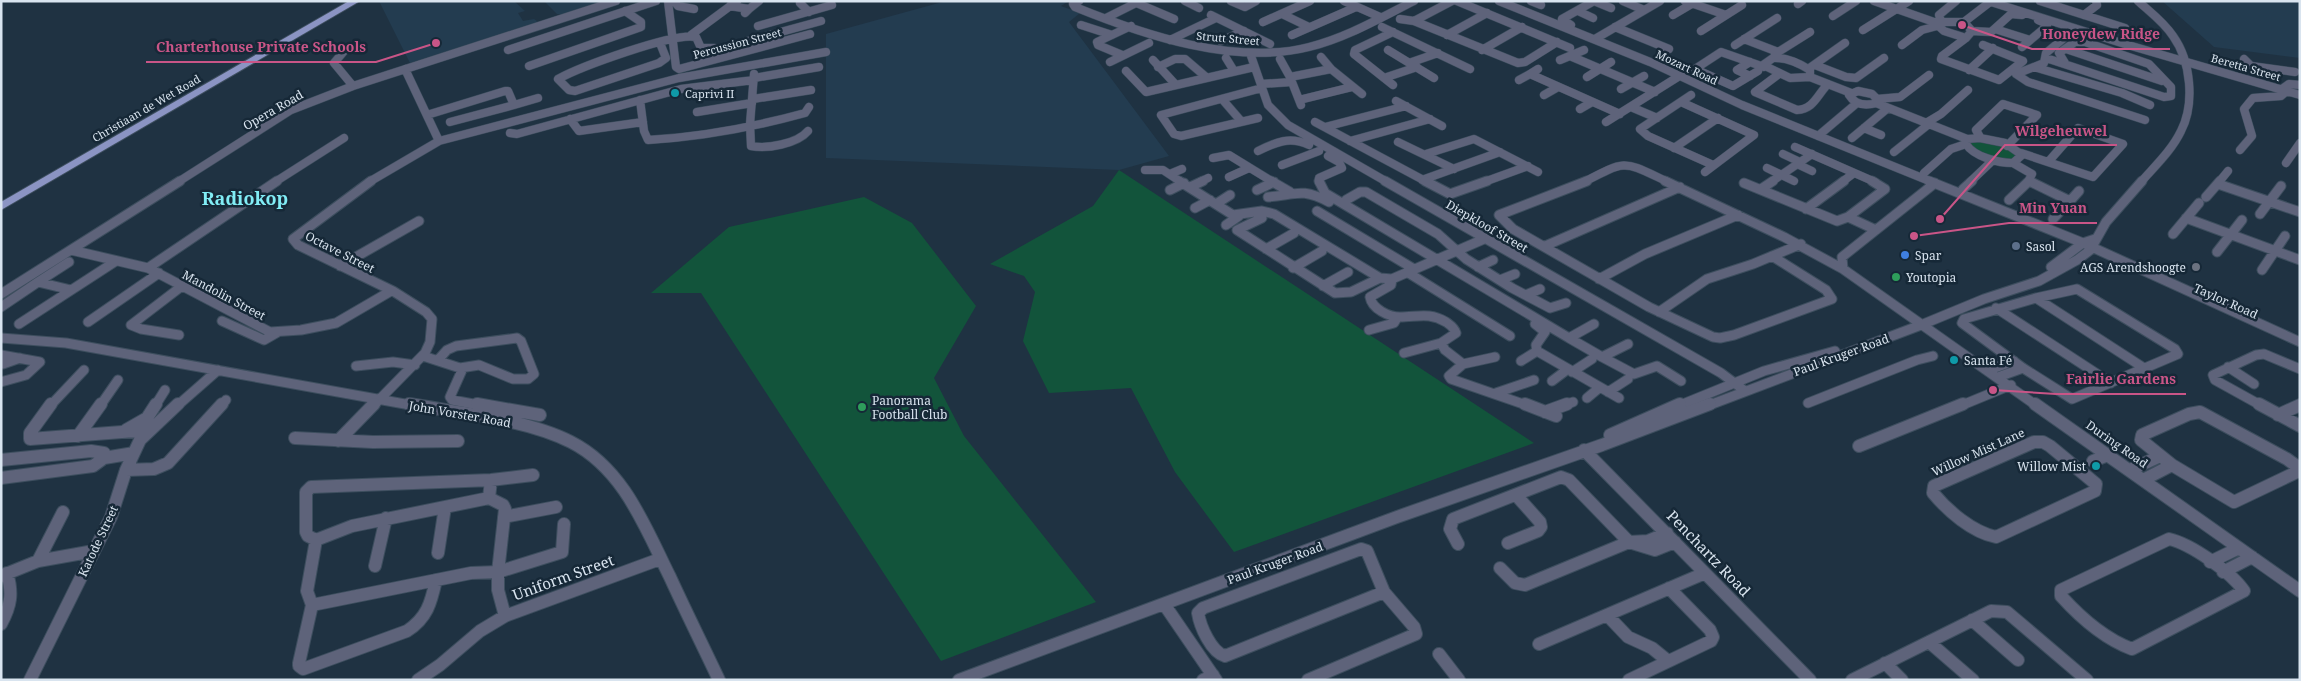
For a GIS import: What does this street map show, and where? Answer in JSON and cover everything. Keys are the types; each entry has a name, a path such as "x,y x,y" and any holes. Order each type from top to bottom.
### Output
{"main road":[{"name":"Christiaan de Wet Road","path":"1,201 349,1"},
{"name":"Christiaan de Wet Road","path":"1,207 356,1"}],"street":[{"name":"Opera Road","path":"1,294 291,110 353,86 405,69 535,34 616,1"},
{"path":"508,50 535,34 656,1"},
{"name":"Percussion Street","path":"668,1 666,40 676,66 679,69 783,37 810,34"},
{"path":"674,1 676,6 693,5"},
{"path":"666,40 666,58 660,62 575,91 569,90 558,79 564,74 666,40 691,35 734,4 747,11 760,1"},
{"path":"1144,6 1156,1"},
{"path":"1184,1 1199,8"},
{"path":"1231,1 1245,6 1256,1"},
{"path":"1263,22 1310,1"},
{"path":"1344,1 1380,17"},
{"path":"1414,21 1452,1"},
{"path":"1457,1 1557,42 1570,52 1601,68 1655,92"},
{"name":"Mozart Road","path":"1499,1 1681,75 1742,105 1865,155 1932,185 2087,246"},
{"path":"1578,28 1561,20 1594,1 1611,8"},
{"path":"1623,1 1644,10"},
{"path":"1595,39 1660,1"},
{"path":"1832,16 1856,1"},
{"path":"1874,1 1969,34 1986,33 2014,14 2047,25 2022,47"},
{"path":"1863,30 1909,1"},
{"path":"1938,23 1939,15 1956,1"},
{"path":"2040,1 2125,28"},
{"path":"2084,15 2097,5 2096,1"},
{"path":"2138,1 2158,18"},
{"path":"2146,1 2158,18"},
{"path":"800,2 809,12"},
{"name":"Strutt Street","path":"1078,2 1073,4 1075,7 1170,40 1204,49 1250,53 1306,48 1356,29 1413,2"},
{"path":"1106,18 1134,2 1174,19"},
{"path":"1413,2 1432,10"},
{"path":"1529,2 1541,6"},
{"path":"1673,15 1691,2 1726,15"},
{"path":"1902,45 1922,30 1938,23 1964,22 1989,2"},
{"name":"Beretta Street","path":"1989,2 2186,63 2300,95"},
{"path":"758,26 785,15 809,12 832,5"},
{"path":"1701,31 1742,5"},
{"path":"1292,35 1356,7"},
{"path":"529,66 641,27 641,22 625,11"},
{"path":"1578,11 1593,18"},
{"path":"1447,35 1487,13"},
{"path":"1282,14 1309,27"},
{"path":"785,15 793,28"},
{"path":"1170,40 1214,16 1270,44"},
{"path":"1735,45 1778,18"},
{"name":"Paul Kruger Road","path":"959,680 1745,391 1919,324 2037,275 2087,246 2180,131 2189,108 2186,63 2180,45 2158,18"},
{"path":"1400,19 1414,21 1482,50 1520,63 1557,42"},
{"path":"744,42 783,37 793,28 821,21"},
{"path":"1964,22 1969,34"},
{"path":"1081,24 1112,35"},
{"path":"1122,55 1096,44 1131,26"},
{"path":"1382,27 1470,69"},
{"path":"1482,50 1522,27"},
{"path":"1615,27 1669,49"},
{"path":"1356,29 1376,39"},
{"path":"1994,29 2030,40"},
{"path":"2075,29 2046,53 2044,63 2022,70 2016,74 2028,82 2145,120"},
{"path":"1221,42 1244,31"},
{"path":"1392,85 1354,54 1355,50 1393,32"},
{"path":"1810,32 1764,63 1761,69 1736,85 1731,86 1695,69 1721,52 1750,62 1761,69 1796,79 1810,77 1851,93 1867,93 1888,108 1927,123 1966,142 1973,151 2006,164 2013,163 2032,174 2028,182 2009,200"},
{"path":"1969,34 1941,58 1996,80 2002,80 2024,61 1983,45"},
{"path":"691,35 698,39 701,48 714,48"},
{"path":"1744,39 1777,55 1846,77 1856,78 1884,58"},
{"path":"2046,58 2164,97 2171,96 2171,87 2149,64 2091,44 2078,41 2059,53 2065,63"},
{"path":"1110,62 1149,43"},
{"path":"1811,67 1845,43"},
{"path":"1969,70 1993,48"},
{"path":"2066,49 2168,83"},
{"path":"345,50 334,63 353,86"},
{"path":"1388,50 1434,78"},
{"path":"1560,60 1570,52 1584,50"},
{"path":"405,69 439,141 679,78 826,52"},
{"name":"Diepkloof Street","path":"1250,53 1268,106 1288,125 1484,239 1721,373 1745,391"},
{"path":"1409,63 1438,53"},
{"path":"1321,57 1331,69 1362,94"},
{"path":"1226,58 1234,71"},
{"path":"1176,85 1156,64 1175,59 1185,59 1190,61 1206,77"},
{"path":"1280,59 1300,103 1320,95 1352,87"},
{"path":"2244,59 2251,66 2298,74"},
{"path":"1587,77 1611,62"},
{"path":"1750,62 1737,70 1750,76"},
{"path":"2289,65 2298,74"},
{"path":"510,133 514,135 681,89 819,67"},
{"path":"1126,71 1142,90 1146,92 1254,67"},
{"path":"1384,78 1417,67"},
{"path":"1810,77 1812,73 1811,67"},
{"path":"2033,67 2122,93 2150,105"},
{"path":"1258,118 1181,136 1174,134 1161,115 1262,86 1331,69"},
{"path":"1519,80 1538,69"},
{"path":"1530,74 1620,114"},
{"path":"1779,74 1755,92 1798,110 1804,110 1817,100 1821,90 1828,84"},
{"path":"1606,122 1681,75"},
{"path":"1851,93 1849,97 1857,103 1868,105 1877,101 1900,97 1929,75"},
{"path":"1620,89 1644,76"},
{"path":"754,77 750,124 751,146 798,139 805,136 808,131"},
{"path":"679,78 681,89"},
{"path":"1544,95 1573,82"},
{"path":"2240,150 2252,136 2244,109 2253,98 2281,96 2289,84 2300,85"},
{"path":"697,112 811,90"},
{"path":"1894,152 1927,123 1942,114 1968,90"},
{"path":"427,115 503,91 508,91 514,105"},
{"path":"2110,108 2122,93"},
{"path":"1320,95 1328,102"},
{"path":"1691,95 1642,127 1641,131 1713,166"},
{"path":"450,122 538,98"},
{"path":"1580,110 1607,98"},
{"path":"1222,99 1241,121"},
{"path":"640,100 644,111 643,122 646,138 651,140 680,138 799,115 805,113 809,108"},
{"path":"1396,101 1442,126"},
{"path":"1681,102 1754,135 1705,172"},
{"path":"1818,136 1857,103"},
{"path":"2007,146 2037,117 2036,115 2003,104 1976,130 1980,136 2021,153 2049,161 2093,178 2123,144 2078,128 2049,161"},
{"path":"1325,127 1406,106"},
{"path":"1631,107 1657,118"},
{"path":"1852,138 1888,108"},
{"path":"1674,148 1718,118"},
{"path":"570,119 579,131 643,122"},
{"path":"1350,141 1430,119"},
{"path":"1315,122 1445,193 1454,194 1528,166"},
{"path":"1864,128 1881,135"},
{"path":"1924,173 1951,149 1980,136"},
{"path":"148,268 312,157 344,138"},
{"path":"1258,151 1292,138 1300,140 1342,165 1339,170 1319,178 1318,183 1325,193 1543,329 1545,334 1536,345 1537,351 1619,398"},
{"path":"1426,154 1470,139 1538,172"},
{"name":"Octave Street","path":"338,441 423,356 430,342 431,315 391,291 298,245 294,242 294,238 374,179 439,141"},
{"path":"1398,142 1454,169"},
{"path":"2286,163 2300,143"},
{"path":"1744,183 1832,220 1841,221 1886,189 1880,184 1795,147"},
{"path":"1282,165 1319,151"},
{"path":"1422,180 1500,152"},
{"path":"1353,163 1373,153"},
{"path":"2013,163 2021,153"},
{"path":"1783,154 1812,171"},
{"path":"1761,189 1812,154"},
{"path":"1212,158 1229,155 1290,192 1324,199 1569,338 1597,358 1634,374 1657,366 1681,381"},
{"path":"1963,188 1993,160"},
{"name":"During Road","path":"1545,246 1504,221 1499,215 1582,183 1622,164 1632,165 1842,264 1919,324 2011,385 2300,591"},
{"path":"1170,174 1182,168"},
{"path":"1229,177 1249,168"},
{"path":"1767,168 1794,181"},
{"path":"1145,170 1159,169 1170,174 1213,202 1239,216"},
{"path":"2173,234 2228,171"},
{"path":"1806,209 1854,173"},
{"path":"1170,190 1208,178"},
{"path":"1257,190 1274,182"},
{"path":"2028,182 2070,201"},
{"path":"2218,184 2300,212"},
{"path":"1842,264 1876,230 1932,185"},
{"path":"2260,214 2281,186"},
{"path":"1545,246 1680,188"},
{"path":"2053,219 2079,191"},
{"path":"1268,197 1275,197 1290,192"},
{"path":"1346,200 1360,192 1366,192 1438,234 1456,251 1478,267 1526,295 1550,308 1566,303"},
{"path":"1195,208 1230,195"},
{"path":"1226,225 1239,216 1256,211 1268,211 1380,278 1392,279 1484,239"},
{"path":"1317,211 1510,336"},
{"path":"1599,279 1645,254 1738,215"},
{"path":"1848,217 1876,230"},
{"path":"1262,218 1237,230 1335,294 1343,294 1380,278"},
{"path":"2186,218 2300,260"},
{"path":"2217,252 2242,220"},
{"path":"340,266 419,221"},
{"path":"1266,249 1294,233"},
{"path":"2262,270 2285,236"},
{"path":"1659,312 1707,279 1772,256 1797,244"},
{"path":"1545,246 1599,279 1659,312 1703,334 1720,338 1832,299 1826,290 1772,256"},
{"name":"Taylor Road","path":"2087,246 2300,342"},
{"name":"Taylor Road","path":"2087,246 2300,346"},
{"name":"Mandolin Street","path":"71,250 148,268 263,330 278,332 309,329 336,322 351,316 391,291"},
{"path":"1293,268 1322,251"},
{"path":"1478,267 1493,260"},
{"path":"19,324 116,261"},
{"path":"1,306 69,262"},
{"path":"1323,286 1348,272"},
{"path":"88,322 159,274"},
{"path":"1500,280 1515,274"},
{"path":"1392,279 1391,285 1370,297 1370,301 1377,308 1397,318 1422,315 1434,316 1456,329 1454,334 1441,342 1404,353"},
{"path":"38,282 72,290"},
{"path":"179,335 141,329 131,325 182,286"},
{"path":"1526,295 1540,289"},
{"path":"2068,290 2082,290 2178,352 2178,354 2072,399 2023,368 1962,323 1964,319 1996,308 2068,290"},
{"path":"2036,298 2144,368"},
{"path":"1996,308 2111,383"},
{"path":"1369,330 1394,323 1397,318"},
{"path":"222,320 264,340 278,332"},
{"path":"1569,338 1594,324"},
{"name":"Paul Kruger Road","path":"1588,449 1597,441 1713,390 1764,371 1919,324"},
{"name":"John Vorster Road","path":"1,331 66,343"},
{"name":"John Vorster Road","path":"1,338 66,343 534,427 554,433 594,455 625,490 719,680"},
{"path":"423,356 463,368 479,365 513,379 528,380 534,374 521,341 517,338 456,346 449,348 438,360"},
{"path":"1441,342 1445,350 1463,364"},
{"path":"1552,381 1628,344"},
{"path":"1521,361 1537,351"},
{"path":"2300,369 2264,354 2214,374 2215,380 2300,426"},
{"path":"1808,404 1917,360 1933,356"},
{"path":"1,382 26,375 40,364 39,360 20,358 2,360"},
{"path":"1495,358 1463,364 1449,376 1451,380 1496,393 1556,416"},
{"path":"1994,374 2014,361"},
{"path":"356,366 393,362 415,365"},
{"path":"2228,367 2254,384"},
{"path":"463,368 450,397 452,400 540,415"},
{"path":"1994,374 2023,368"},
{"path":"84,370 55,399 30,432 29,437 34,440 148,430"},
{"name":"Katode Street","path":"30,680 114,510 126,470 134,453 148,430 218,370"},
{"path":"1713,390 1721,381 1721,373"},
{"path":"1587,398 1628,379"},
{"path":"78,436 118,380"},
{"path":"1496,393 1534,380"},
{"path":"1859,446 2011,385"},
{"path":"121,433 147,418 165,390"},
{"path":"126,470 154,469 168,463 226,400"},
{"path":"1545,412 1573,402"},
{"path":"2278,415 2300,405"},
{"path":"2200,412 2287,459 2300,470 2239,502 2234,502 2172,465 2142,442 2140,436 2189,414 2200,412"},
{"path":"295,438 338,441 458,441"},
{"name":"Willow Mist Lane","path":"2034,442 2048,445 2077,468 2096,484 2095,491 1996,537 1982,533 1942,503 1933,493 1934,486 2034,442"},
{"name":"Penchartz Road","path":"1588,449 1705,573 1810,680"},
{"path":"1,460 92,451 104,452 104,458"},
{"path":"1,478 93,466 104,458 134,453"},
{"path":"2077,468 2108,455"},
{"path":"2130,470 2160,456"},
{"path":"2143,480 2172,465"},
{"path":"505,616 498,590 504,517 503,505 489,498 344,528 316,540 308,536 306,532 306,492 311,487 491,480 533,475"},
{"path":"1458,544 1450,530 1453,519 1558,477 1567,478 1629,542 1655,550 1671,537"},
{"path":"489,498 491,480"},
{"path":"1508,543 1538,531 1541,527 1540,522 1516,495"},
{"path":"438,553 445,507"},
{"path":"504,517 556,507"},
{"path":"38,561 63,512"},
{"path":"375,566 386,518"},
{"path":"312,605 481,571 498,572 562,552 564,524"},
{"path":"2169,539 2179,540 2223,572 2240,584 2244,591 2242,593 2132,649 2119,645 2072,608 2060,593 2061,590 2169,539"},
{"path":"316,540 307,591 312,605 299,663 299,666 303,668 407,631 418,625 428,613 436,580"},
{"path":"1500,568 1514,583 1525,585 1629,542"},
{"path":"2210,562 2239,548"},
{"path":"1308,680 1416,634 1414,627 1384,592 1370,554 1361,549 1203,608 1198,613 1216,650 1225,656 1384,592"},
{"path":"1,624 10,608 12,600 4,574 38,561 94,551"},
{"path":"2223,572 2252,557"},
{"name":"Uniform Street","path":"418,680 440,665 480,632 505,616 660,559"},
{"path":"1539,644 1705,573"},
{"path":"1629,680 1710,641 1713,637 1710,630 1669,588"},
{"path":"1164,604 1211,678"},
{"path":"1854,679 1991,611 2007,612 2087,680"},
{"path":"1608,616 1628,637 1652,648 1668,661"},
{"path":"1972,620 2018,660"},
{"path":"1929,642 1973,680"},
{"path":"1439,654 1460,680"},
{"path":"1884,664 1902,680"}],"shaded area":[{"path":"379,1 514,1 525,11 518,13 523,21 534,19 537,21 535,24 410,63"},
{"path":"544,1 604,1 563,14 557,14"},
{"path":"946,1 1069,1 1061,6 1080,13 1069,22 1169,156 1119,170 826,158 826,34"},
{"path":"2162,1 2300,1 2300,58 2214,47"}],"green space":[{"path":"1981,138 2013,149 2018,155 2011,162 1976,151 1969,142"},
{"path":"1119,170 1534,443 1234,552 1175,472 1131,388 1049,393 1023,341 1035,292 1024,276 990,264 1093,206"},
{"name":"Panorama Football Club","path":"864,197 912,223 976,306 934,378 964,436 1096,602 941,661 701,293 651,293 729,227"}],"place":[{"name":"Honeydew Ridge","path":"1962,25"},
{"name":"Charterhouse Private Schools","path":"436,43"},
{"name":"Caprivi II","path":"675,93"},
{"name":"Wilgeheuwel","path":"1940,219"},
{"name":"Min Yuan","path":"1914,236"},
{"name":"Sasol","path":"2016,246"},
{"name":"Spar","path":"1905,255"},
{"name":"AGS Arendshoogte","path":"2196,267"},
{"name":"Youtopia","path":"1896,277"},
{"name":"Santa Fé","path":"1954,360"},
{"name":"Fairlie Gardens","path":"1993,390"},
{"name":"Panorama Football Club","path":"862,407"},
{"name":"Willow Mist","path":"2096,466"}],"district":[{"name":"Radiokop","path":"245,198"}]}
